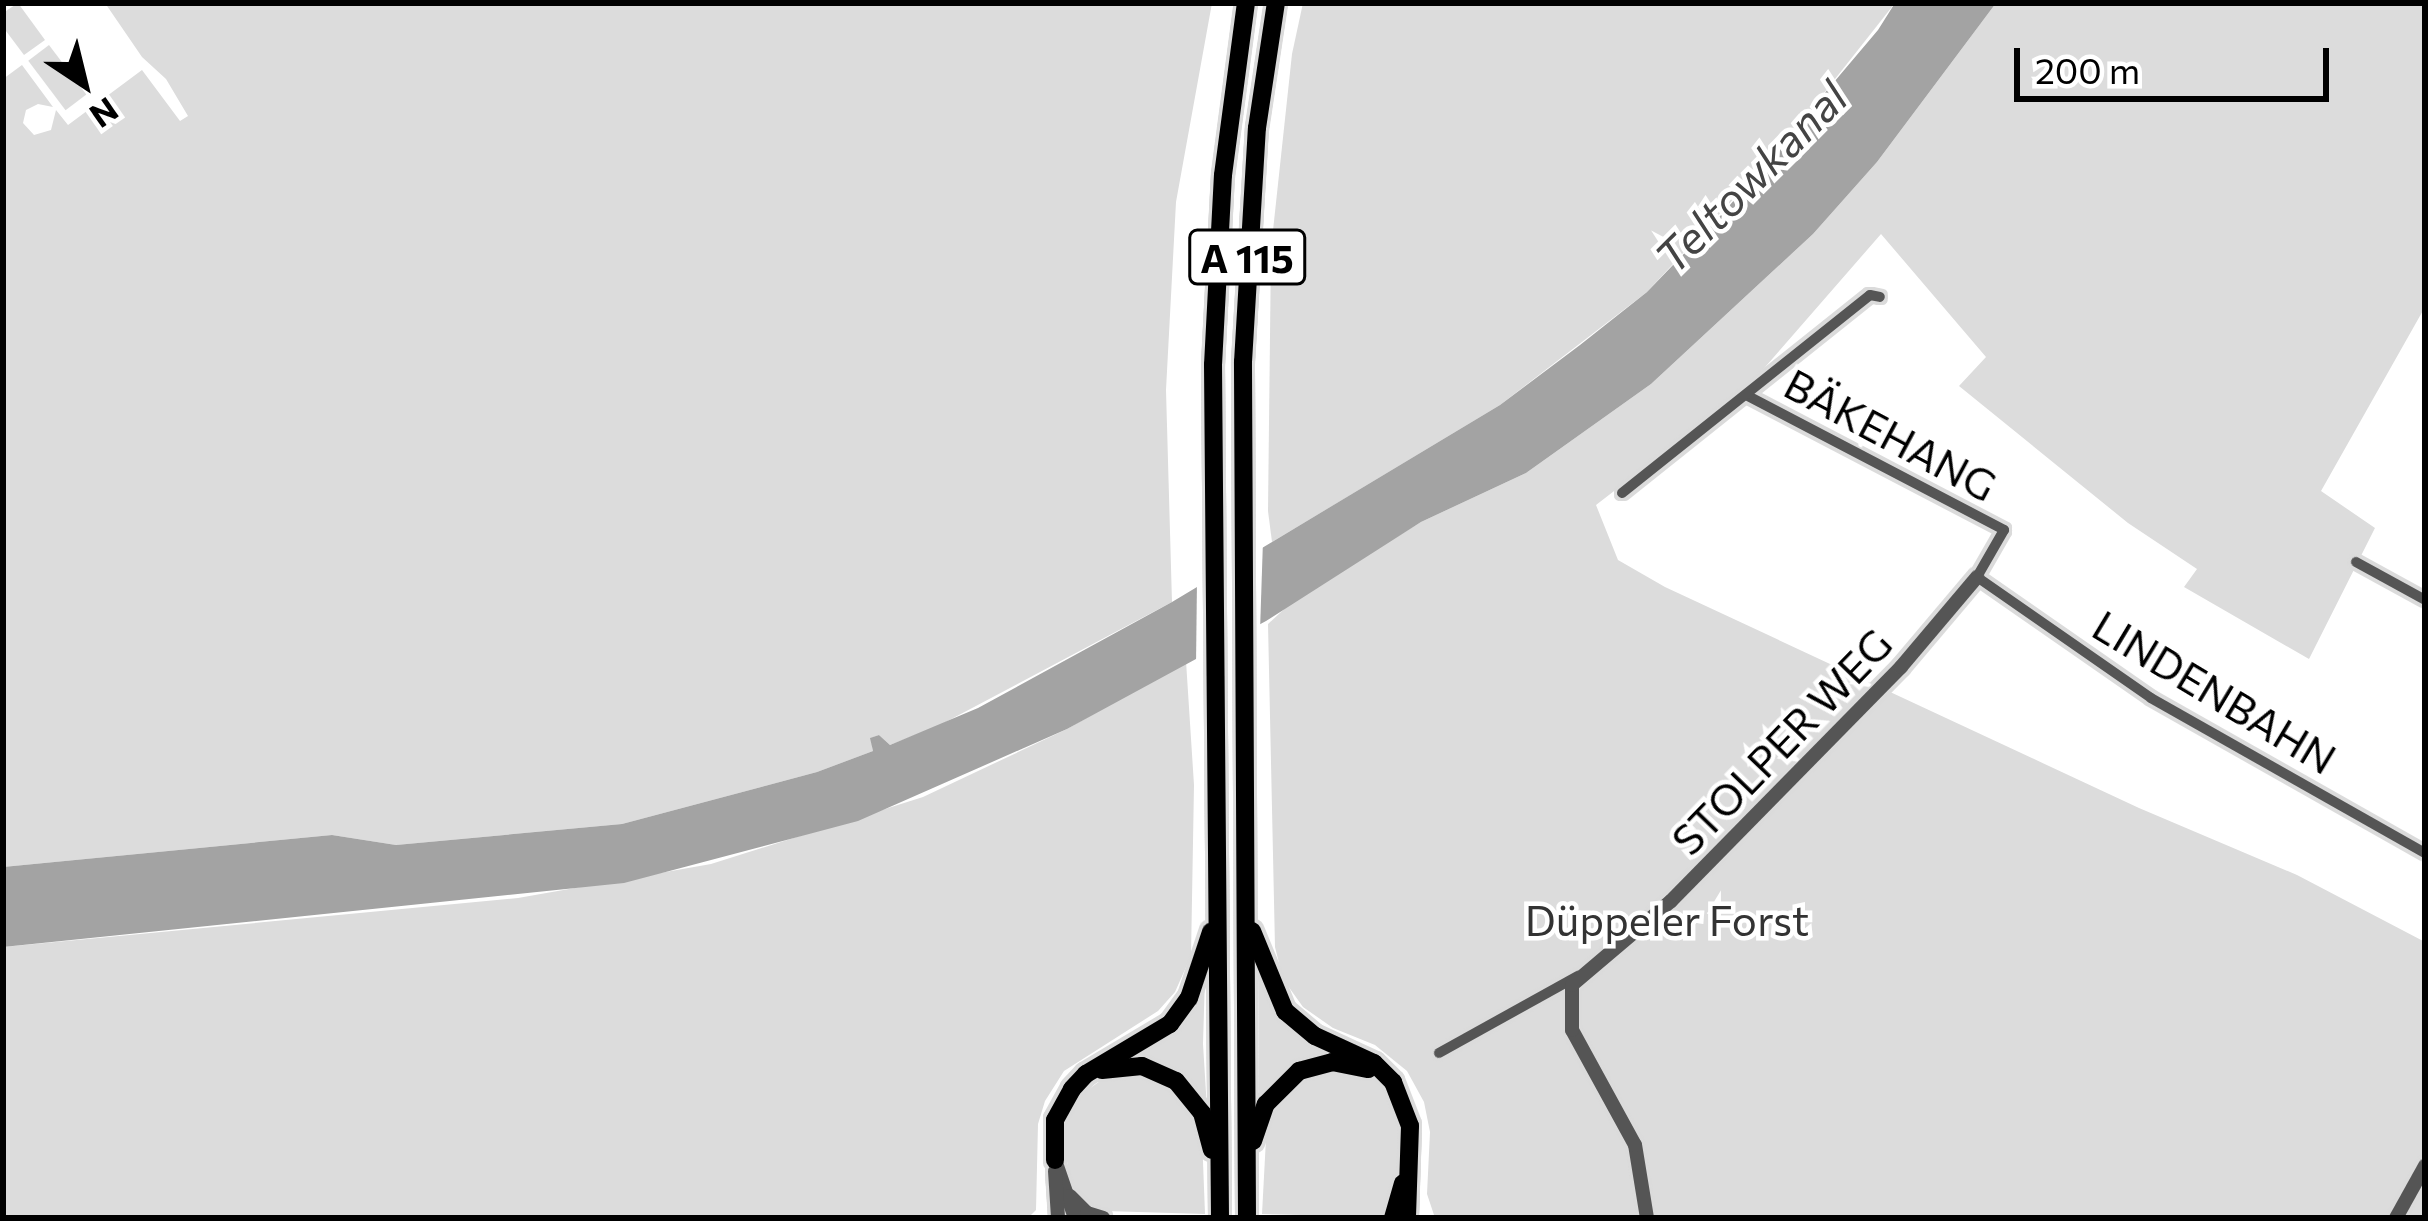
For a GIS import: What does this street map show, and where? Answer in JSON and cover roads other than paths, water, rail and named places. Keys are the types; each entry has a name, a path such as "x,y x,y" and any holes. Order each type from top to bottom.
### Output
{"highway":[{"name":"A 115","path":"1220,1218 1212,512 1218,247 1246,3"},
{"name":"A 115","path":"1246,1218 1241,513 1248,226 1276,3"},
{"path":"1245,909 1264,970 1286,1011 1315,1036 1374,1063 1394,1082 1410,1126 1405,1217"},
{"path":"1055,1160 1055,1120 1085,1074 1170,1024 1194,986 1217,910"},
{"path":"1246,1172 1266,1104 1299,1070 1314,1064 1352,1064 1394,1082"},
{"path":"1085,1074 1115,1066 1142,1066 1176,1081 1202,1113 1220,1179"}],"street":[{"name":"BÄKEHANG","path":"1622,493 1870,295 1880,297"},
{"name":"BÄKEHANG","path":"1748,396 2004,530"},
{"name":"STOLPER WEG","path":"1439,1053 1580,976 1671,901 1878,688 1976,577 2004,530"},
{"path":"2356,562 2425,600"},
{"name":"LINDENBAHN","path":"1976,577 2151,698 2425,853"},
{"path":"1580,976 1569,998 1572,1030 1635,1145 1647,1218"},
{"path":"1055,1160 1075,1218"},
{"path":"1055,1160 1058,1218"},
{"path":"2396,1218 2425,1166"},
{"path":"1067,1192 1088,1213 1103,1218"}],"water label":[{"name":"Teltowkanal","path":"1750,176"}],"park label":[{"name":"Düppeler Forst","path":"1667,919"}]}
